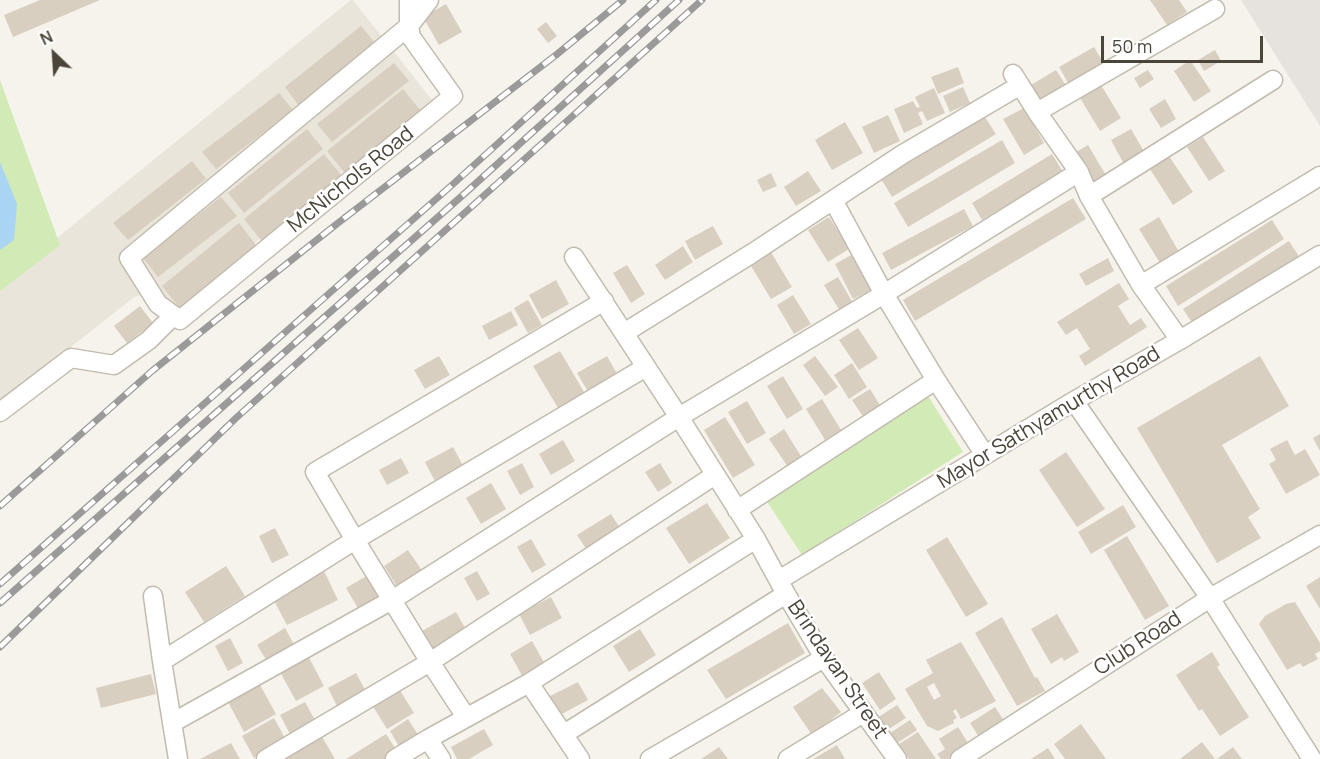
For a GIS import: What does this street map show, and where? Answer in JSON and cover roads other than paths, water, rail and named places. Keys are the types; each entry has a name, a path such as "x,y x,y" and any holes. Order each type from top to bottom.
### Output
{"street":[{"path":"409,0 409,26"},
{"path":"0,412 72,358 114,365 149,340 173,316 158,304 129,258 409,26 429,0"},
{"path":"1036,112 1215,9"},
{"name":"McNichols Road","path":"173,316 180,320 453,96 411,37 409,26"},
{"path":"624,333 751,254 1016,80 1079,172 1089,196 1141,285 1180,340"},
{"path":"1089,196 1273,80"},
{"path":"172,723 392,600 679,417 884,294 1079,172"},
{"path":"1141,285 1320,176"},
{"path":"833,200 884,294 985,455"},
{"name":"Mayor Sathyamurthy Road","path":"564,734 782,587 985,455 1320,255"},
{"name":"Brindavan Street","path":"574,257 756,539 824,657 897,759"},
{"path":"466,717 315,472 604,302"},
{"path":"162,661 355,540 646,367"},
{"path":"737,510 936,380"},
{"path":"1074,401 1210,598 1312,759"},
{"path":"266,759 430,662 715,475"},
{"name":"Club Road","path":"960,759 1210,598 1320,535"},
{"path":"395,759 529,683 756,539"},
{"path":"153,596 178,759"},
{"path":"650,759 824,657"},
{"path":"529,683 580,759"},
{"path":"788,759 863,713"},
{"path":"428,739 441,759"}],"water":[{"path":"0,162 17,204 14,240 0,250"}],"railway":[{"path":"0,506 152,371 623,0"},
{"path":"0,584 452,185 656,0"},
{"path":"0,603 463,195 679,0"},
{"path":"0,647 236,418 702,0"}]}
